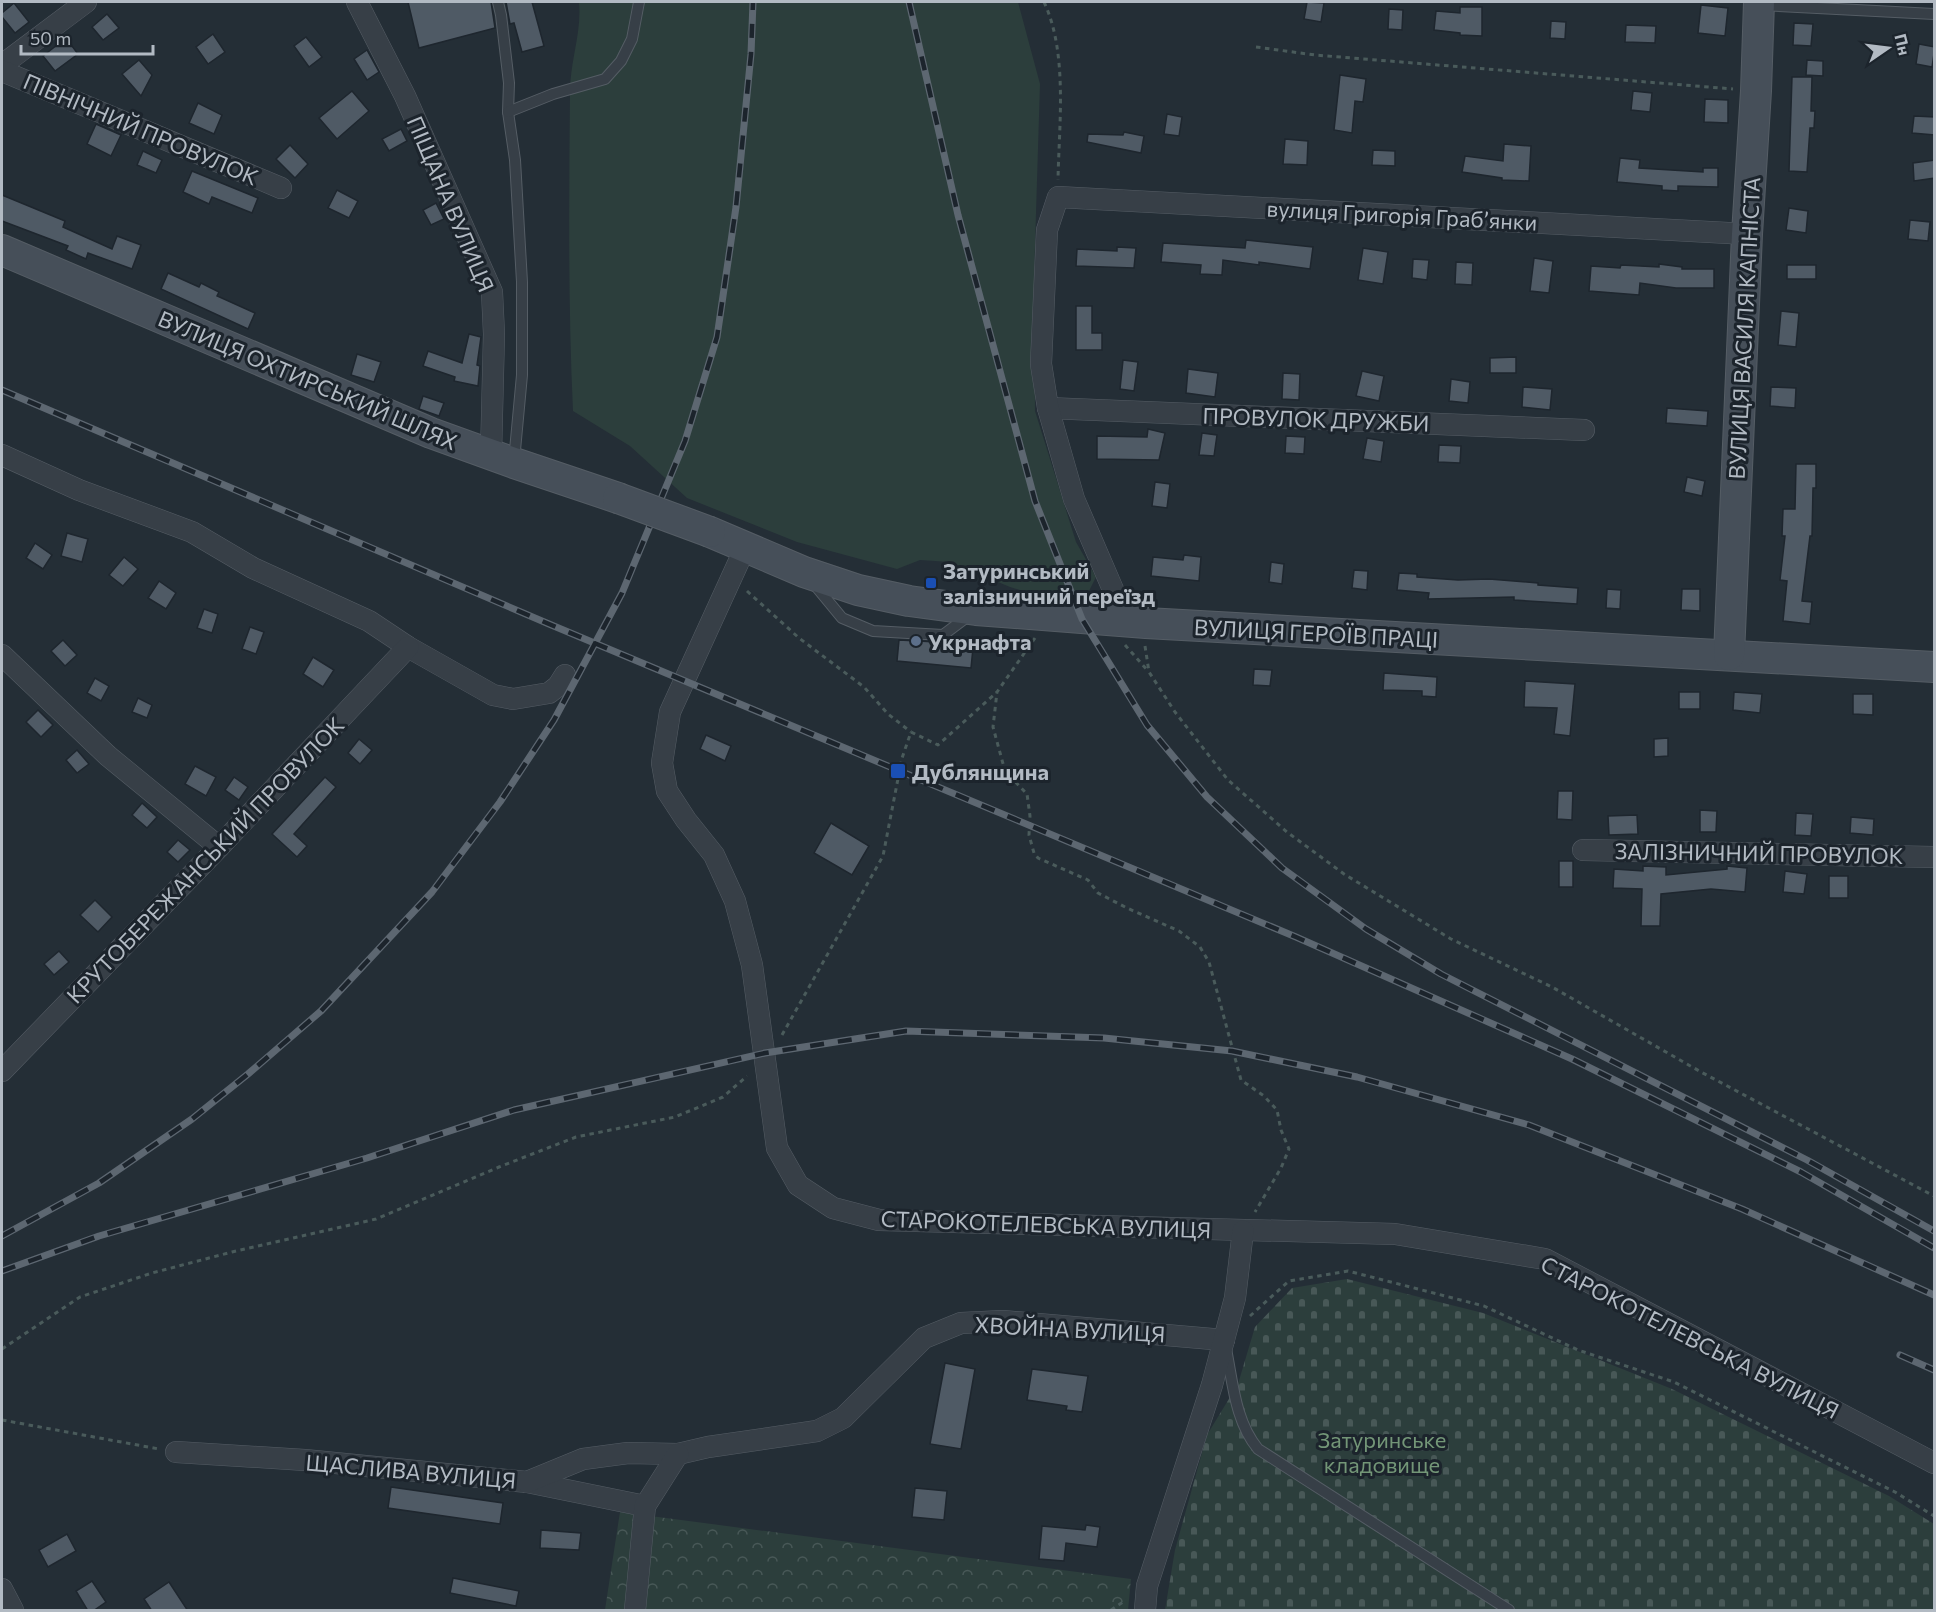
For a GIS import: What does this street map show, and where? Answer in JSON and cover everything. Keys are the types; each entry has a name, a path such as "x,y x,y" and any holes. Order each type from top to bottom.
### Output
{"main road":[{"name":"ВУЛИЦЯ ВАСИЛЯ КАПНІСТА","path":"1729,655 1759,3"},
{"name":"ВУЛИЦЯ ОХТИРСЬКИЙ ШЛЯХ","path":"2,250 431,434 710,532"},
{"name":"ВУЛИЦЯ ГЕРОЇВ ПРАЦІ","path":"710,532 804,572 858,590 909,601 1132,629 1729,655 1935,667"}],"street":[{"path":"2,65 86,2"},
{"name":"ПІЩАНА ВУЛИЦЯ","path":"357,2 405,96 492,292 502,459"},
{"name":"ПІВНІЧНИЙ ПРОВУЛОК","path":"2,71 281,188"},
{"path":"1058,197 1047,230 1041,364 1048,408 1074,499 1132,629"},
{"name":"вулиця Григорія Грабʼянки","path":"1058,197 1747,234"},
{"name":"ПРОВУЛОК ДРУЖБИ","path":"1048,408 1584,430"},
{"path":"2,455 79,490 192,532 253,568 369,621 408,647 493,695 513,699 549,693 558,686 565,675"},
{"name":"СТАРОКОТЕЛЕВСЬКА ВУЛИЦЯ","path":"745,548 670,712 662,763 667,791 686,820 714,855 735,901 752,964 777,1148 798,1185 833,1208 879,1220 1395,1234 1545,1259 1935,1463"},
{"name":"КРУТОБЕРЕЖАНСЬКИЙ ПРОВУЛОК","path":"2,1071 219,847 408,647"},
{"path":"2,655 108,756 219,847"},
{"name":"ЗАЛІЗНИЧНИЙ ПРОВУЛОК","path":"1583,850 1935,857"},
{"path":"1145,1611 1147,1586 1212,1385 1235,1298 1243,1231"},
{"name":"ХВОЙНА ВУЛИЦЯ","path":"527,1482 583,1459 628,1454 678,1454 817,1431 843,1418 924,1338 961,1323 1003,1322 1224,1340"},
{"name":"ЩАСЛИВА ВУЛИЦЯ","path":"176,1452 305,1461 527,1482 645,1506"},
{"path":"635,1611 645,1506 678,1454"},
{"path":"2,1589 13,1611"}],"lane":[{"path":"498,2 509,83 508,112 515,160 522,282 522,375 502,459"},
{"path":"508,112 553,94 605,79 621,61 632,39 639,2"},
{"path":"1759,3 1935,14"},
{"path":"1224,1340 1242,1423 1258,1449 1509,1611"}],"path":[{"path":"1044,2 1057,38 1058,197"},
{"path":"1256,47 1315,55 1756,91"},
{"path":"732,576 799,638 864,687 888,714 911,732 938,745 997,692 1035,639 1043,634"},
{"path":"1132,629 1144,644 1149,672"},
{"path":"1132,629 1149,672 1175,712 1228,780 1287,832 1344,874 1451,939 1552,987 1701,1072 1935,1196"},
{"path":"997,692 993,727 1005,771 1027,794 1030,816 1029,835 1034,853 1038,858 1088,880 1098,893 1179,931 1200,947 1209,962 1241,1080 1264,1096 1277,1110 1281,1131 1289,1149 1281,1168 1243,1231"},
{"path":"2,1349 80,1297 164,1270 232,1252 376,1219 576,1137 675,1117 723,1097 765,1061 787,1027 884,856 902,758 911,732"},
{"path":"1224,1340 1289,1281 1348,1271 1484,1306 1578,1350 1674,1382 1895,1492 1935,1516"},
{"path":"2,1420 176,1452"}],"green space":[{"path":"579,2 1018,2 1040,84 1034,278 1035,411 1076,542 1096,577 1088,593 1056,601 1010,587 950,562 920,560 897,569 797,542 687,498 630,446 573,411 569,211 570,92 579,24"},
{"name":"Затуринське кладовище","path":"1347,1279 1483,1313 1672,1389 1889,1496 1934,1524 1934,1610 1165,1610 1175,1550 1207,1435 1238,1384 1255,1327 1292,1288"},
{"path":"620,1512 1131,1579 1128,1610 605,1610"}],"building":[{"path":"408,2 491,2 495,28 419,48"},
{"path":"506,2 532,2 544,46 522,52 514,23 510,24"},
{"path":"1307,2 1324,3 1321,22 1304,19"},
{"path":"14,3 29,22 15,33 2,17 2,13"},
{"path":"1701,5 1728,8 1725,36 1698,33"},
{"path":"1460,7 1482,7 1482,36 1434,30 1436,11 1460,13"},
{"path":"1389,9 1403,10 1402,30 1388,29"},
{"path":"107,14 119,28 103,40 92,27"},
{"path":"1551,21 1566,22 1565,39 1550,38"},
{"path":"1794,23 1813,24 1811,46 1793,45"},
{"path":"1626,25 1656,26 1655,43 1625,42"},
{"path":"213,34 225,52 208,64 196,47"},
{"path":"306,37 322,57 309,67 294,46"},
{"path":"66,38 78,54 55,71 43,56"},
{"path":"1919,44 1935,47 1932,67 1916,64"},
{"path":"367,50 379,72 367,80 354,59"},
{"path":"139,60 152,75 141,96 122,74"},
{"path":"1807,60 1823,61 1823,76 1806,75"},
{"path":"1340,75 1366,79 1363,102 1355,101 1352,133 1334,130"},
{"path":"1792,77 1812,77 1811,111 1815,111 1814,128 1810,128 1807,172 1789,171"},
{"path":"352,91 369,111 337,139 319,118"},
{"path":"1633,91 1652,93 1650,112 1631,110"},
{"path":"1705,99 1728,100 1728,123 1704,122"},
{"path":"198,103 222,115 214,134 189,123"},
{"path":"1167,114 1182,117 1179,136 1164,134"},
{"path":"1914,116 1935,117 1935,135 1912,133"},
{"path":"96,124 121,135 111,156 87,144"},
{"path":"401,129 407,141 389,151 382,139"},
{"path":"1124,132 1144,136 1141,153 1087,142 1088,134 1123,135"},
{"path":"1285,139 1308,141 1307,165 1283,164"},
{"path":"1504,144 1531,146 1529,181 1502,180 1502,178 1462,172 1465,156 1503,161"},
{"path":"290,145 308,164 295,178 276,159"},
{"path":"1373,150 1395,151 1395,166 1372,165"},
{"path":"143,151 162,160 156,173 137,165"},
{"path":"1620,158 1640,160 1639,168 1703,172 1703,168 1718,168 1718,187 1678,186 1678,191 1662,190 1662,186 1617,182"},
{"path":"1935,160 1935,178 1914,181 1913,163"},
{"path":"192,171 258,198 252,213 212,197 209,204 183,192"},
{"path":"337,190 358,201 349,218 328,208"},
{"path":"2,195 65,221 63,227 112,249 117,236 141,245 132,269 88,253 86,259 66,250 68,246 2,221"},
{"path":"436,203 444,219 431,225 423,210"},
{"path":"1789,208 1808,211 1806,233 1786,230"},
{"path":"1910,220 1930,222 1928,241 1908,239"},
{"path":"1246,240 1313,247 1310,269 1223,260 1222,275 1200,274 1201,265 1161,262 1163,243 1245,248"},
{"path":"1117,247 1136,248 1134,268 1076,266 1077,249 1117,251"},
{"path":"1363,248 1388,252 1383,284 1358,280"},
{"path":"1534,258 1553,261 1549,293 1530,291"},
{"path":"1413,259 1429,260 1427,280 1412,278"},
{"path":"1456,262 1473,263 1472,285 1455,284"},
{"path":"1659,264 1682,267 1682,269 1714,269 1714,288 1676,288 1640,283 1639,295 1589,291 1591,266 1659,267"},
{"path":"1787,265 1816,265 1816,279 1787,279"},
{"path":"168,273 199,287 201,283 219,292 217,296 255,313 248,329 161,289"},
{"path":"1076,306 1092,306 1092,333 1102,333 1102,350 1076,350"},
{"path":"1781,311 1799,313 1796,347 1778,345"},
{"path":"469,334 481,337 477,365 480,366 478,386 454,381 455,377 423,366 428,351 462,363"},
{"path":"357,354 381,362 374,382 351,375"},
{"path":"1516,357 1516,373 1490,373 1490,358"},
{"path":"1123,360 1138,362 1134,391 1120,389"},
{"path":"1188,369 1218,373 1215,397 1186,393"},
{"path":"1362,371 1384,376 1379,401 1356,396"},
{"path":"1283,373 1300,374 1299,400 1282,399"},
{"path":"1451,379 1470,382 1468,403 1449,401"},
{"path":"1523,387 1552,389 1550,410 1522,407"},
{"path":"1771,387 1796,388 1795,408 1770,406"},
{"path":"423,396 444,403 439,416 419,409"},
{"path":"1667,408 1708,411 1707,426 1666,423"},
{"path":"1148,429 1165,433 1159,460 1097,459 1097,436 1147,437"},
{"path":"1202,433 1217,435 1214,456 1199,455"},
{"path":"1286,436 1305,437 1304,454 1285,453"},
{"path":"1367,438 1384,441 1381,462 1363,459"},
{"path":"1439,445 1461,446 1460,463 1438,462"},
{"path":"1796,464 1816,464 1812,536 1810,536 1802,601 1812,602 1810,624 1783,621 1787,581 1780,580 1785,536 1782,536 1783,509 1795,509"},
{"path":"1687,477 1705,481 1702,496 1684,492"},
{"path":"1155,482 1170,484 1167,508 1152,506"},
{"path":"67,533 88,539 82,562 61,556"},
{"path":"35,543 52,555 43,569 26,558"},
{"path":"1184,555 1201,557 1199,581 1151,576 1153,557 1183,560"},
{"path":"124,557 138,569 123,586 109,575"},
{"path":"1271,562 1284,564 1282,584 1269,582"},
{"path":"1354,570 1368,571 1367,590 1352,588"},
{"path":"1399,573 1417,574 1417,577 1458,580 1489,579 1578,588 1577,604 1514,600 1514,597 1428,599 1429,593 1397,590"},
{"path":"159,581 176,593 166,609 148,598"},
{"path":"1607,589 1621,590 1620,609 1606,608"},
{"path":"1682,589 1700,589 1700,611 1681,610"},
{"path":"204,609 218,614 212,633 197,628"},
{"path":"250,627 264,632 256,654 242,649"},
{"path":"63,640 77,655 65,666 51,651"},
{"path":"899,640 937,642 937,646 973,648 971,668 897,661"},
{"path":"313,657 334,670 323,687 303,674"},
{"path":"1254,669 1272,670 1270,686 1253,685"},
{"path":"1384,673 1437,677 1436,697 1422,696 1422,691 1383,690"},
{"path":"95,678 109,686 101,701 87,693"},
{"path":"1525,681 1575,684 1570,736 1554,734 1557,708 1524,707"},
{"path":"1679,692 1700,692 1700,709 1679,709"},
{"path":"1734,692 1762,694 1760,713 1733,710"},
{"path":"1853,694 1873,694 1873,715 1853,714"},
{"path":"138,698 152,705 147,718 132,712"},
{"path":"38,710 53,725 41,737 26,722"},
{"path":"706,735 731,746 725,761 700,749"},
{"path":"1668,738 1668,756 1654,757 1654,739"},
{"path":"359,739 372,750 360,764 348,753"},
{"path":"77,750 89,764 77,773 66,760"},
{"path":"195,766 216,777 206,796 185,784"},
{"path":"234,777 248,787 239,800 225,790"},
{"path":"325,777 336,787 294,834 307,846 297,857 272,834"},
{"path":"1558,791 1573,791 1572,820 1557,819"},
{"path":"142,803 157,817 147,828 132,815"},
{"path":"1700,810 1717,811 1716,832 1700,832"},
{"path":"1796,813 1813,814 1811,836 1795,835"},
{"path":"1637,815 1638,834 1609,835 1608,816"},
{"path":"1851,817 1874,819 1873,835 1850,833"},
{"path":"831,823 869,846 852,875 814,853"},
{"path":"178,840 190,850 178,862 167,852"},
{"path":"1559,861 1573,861 1573,887 1559,887"},
{"path":"1643,866 1666,867 1666,875 1727,869 1727,866 1747,868 1745,892 1711,889 1661,894 1660,926 1641,926 1642,889 1613,888 1614,869 1643,871"},
{"path":"1785,871 1807,874 1804,894 1783,892"},
{"path":"1829,876 1848,876 1848,898 1829,898"},
{"path":"95,900 112,917 98,932 80,915"},
{"path":"59,951 69,962 54,975 44,964"},
{"path":"945,1363 975,1369 961,1449 930,1444"},
{"path":"1032,1369 1088,1376 1082,1412 1066,1410 1067,1406 1027,1400"},
{"path":"391,1487 503,1503 500,1524 388,1508"},
{"path":"915,1488 947,1491 944,1520 912,1517"},
{"path":"1086,1525 1100,1527 1097,1547 1066,1543 1064,1561 1039,1559 1042,1526 1085,1530"},
{"path":"541,1530 581,1533 579,1550 540,1548"},
{"path":"67,1534 76,1551 48,1567 39,1550"},
{"path":"453,1578 519,1591 516,1606 450,1593"},
{"path":"92,1581 106,1602 93,1611 88,1611 76,1591"},
{"path":"169,1582 188,1611 152,1611 144,1599"}],"railway":[{"path":"2,1236 99,1183 192,1119 321,1011 432,892 500,802 554,720 622,593 685,441 717,337 736,207 751,54 753,2"},
{"path":"909,2 958,215 1035,501 1082,619 1147,725 1207,797 1282,868 1366,929 1441,974 1807,1160 1934,1231"},
{"path":"2,390 549,624 1296,937 1572,1059 1801,1172 1934,1248"},
{"path":"2,1271 99,1236 367,1158 514,1110 765,1053 906,1031 1104,1038 1232,1051 1357,1077 1529,1125 1742,1209 1934,1295"},
{"path":"1900,1355 1934,1370"}],"place":[{"name":"Затуринський залізничний переїзд","path":"931,583"},
{"name":"Укрнафта","path":"916,641"},
{"name":"Дублянщина","path":"898,771"}]}
